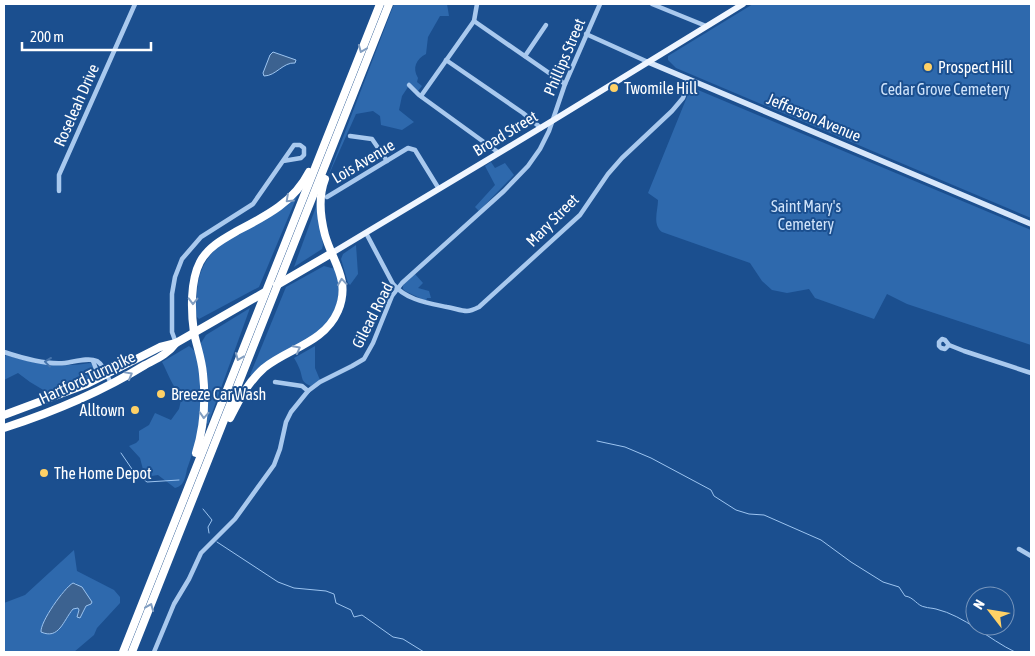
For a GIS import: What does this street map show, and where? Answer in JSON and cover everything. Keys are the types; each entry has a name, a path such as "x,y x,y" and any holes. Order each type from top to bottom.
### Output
{"highway":[{"path":"123,652 380,4"},
{"path":"132,652 389,4"},
{"path":"206,467 247,388 264,369 275,361 317,338 338,312 343,290 341,274 325,235 320,209 322,186 330,163 334,141"},
{"path":"173,527 182,491 200,440 204,418 205,392 203,372 194,332 193,307 194,279 200,262 206,253 222,240 283,205 302,185 314,160 325,144"},
{"name":"Broad Street","path":"280,283 332,253"},
{"name":"Hartford Turnpike","path":"4,428 70,403 111,384 161,356 176,343 194,332 280,283"},
{"name":"Hartford Turnpike","path":"4,414 98,379 160,347 176,343"}],"main road":[{"name":"Broad Street","path":"332,253 542,128 743,4"},
{"name":"Jefferson Avenue","path":"648,62 1031,224"}],"street":[{"name":"Roseleah Drive","path":"60,191 59,175 135,4"},
{"path":"421,96 474,20 477,4"},
{"name":"Phillips Street","path":"552,121 564,84 600,4"},
{"path":"652,4 706,26"},
{"path":"474,20 564,84"},
{"path":"525,56 546,25"},
{"name":"Jefferson Avenue","path":"586,34 648,62"},
{"path":"446,60 524,113 542,128"},
{"name":"Mary Street","path":"397,289 404,294 428,303 469,311 479,307 580,215 608,174 622,158 672,111 683,98 690,80"},
{"path":"409,85 421,96 499,153"},
{"name":"Gilead Road","path":"154,652 174,604 190,579 201,553 236,518 274,465 286,422 291,412 308,391 320,382 364,359 397,289 475,218 528,166 542,145 552,121"},
{"path":"350,136 372,139 387,161"},
{"path":"176,343 172,332 172,294 175,277 182,259 201,237 253,204 294,145 300,145 304,148 302,158 283,161"},
{"name":"Lois Avenue","path":"327,197 408,148 416,150 439,189"},
{"path":"366,233 397,289"},
{"path":"949,345 1031,373"},
{"path":"4,352 43,361 62,363 97,361 111,384"},
{"path":"93,361 98,379"},
{"path":"275,382 302,386 308,391"},
{"path":"1018,549 1031,556"}],"green space":[{"path":"394,4 447,4 449,16 440,16 428,37 426,54 420,58 415,67 418,78 417,82 422,86 418,91 410,84 402,96 399,110 414,122 402,130 381,125 380,116 373,111 356,114 327,179"},
{"name":"Cedar Grove Cemetery","path":"753,4 1031,4 1031,218 676,68 668,60 668,56"},
{"name":"Saint Mary's Cemetery","path":"691,87 1031,230 1031,345 907,304 887,294 874,319 815,298 809,289 787,293 772,290 762,281 750,263 662,232 656,221 658,200 648,193"},
{"path":"491,162 495,168 505,163 514,175 479,211 475,207 495,185 485,166"},
{"path":"298,194 259,287 199,319 197,317 196,305 199,277 208,258 224,241"},
{"path":"317,204 322,249 294,267"},
{"path":"356,245 358,274 350,285 341,259 343,254"},
{"path":"324,266 335,269 339,286 336,307 324,328 252,376 250,375 286,287"},
{"path":"415,274 423,283 418,288 429,291 431,298 427,298 426,301 403,289 403,285"},
{"path":"250,308 208,424 206,423 201,343 206,335"},
{"path":"189,346 197,357 201,379 200,418 185,479 182,484 175,488 158,475 145,477 140,458 129,446 139,440 139,431 149,425 155,413 171,420 179,409 182,396 173,384 162,362"},
{"path":"315,346 315,368 320,380 311,386 303,380 294,358"},
{"path":"6,355 47,364 90,363 96,374 95,377 50,394 18,373 4,380 4,358"},
{"path":"74,550 77,571 114,590 120,597 120,603 97,628 94,635 74,652 4,652 4,603 25,595","holes":["73,583 76,583 86,606 83,613 77,615 78,608 73,609 59,629 51,611 62,593"]}],"shaded area":[{"path":"273,52 296,60 295,63 291,63 272,74 264,76 263,73"},
{"path":"73,583 82,587 92,602 91,604 86,606 80,618 77,617 78,608 73,609 56,631 47,634 41,632 44,621 53,606 64,591"}],"waterway":[{"path":"597,441 625,447 651,458 711,490 714,496 736,510 749,514 764,515 821,540 883,582 899,587 905,596 920,605 947,612 967,622 1015,652"},
{"path":"121,453 134,472 147,482 179,480"},
{"path":"203,509 212,520 208,527 209,533"},
{"path":"217,542 278,582 294,588 326,591 334,594 336,603 351,610 354,617 362,615 393,637 403,639 424,652"}],"place":[{"name":"Prospect Hill","path":"928,67"},
{"name":"Twomile Hill","path":"614,88"},
{"name":"Breeze Car Wash","path":"161,394"},
{"name":"Alltown","path":"135,410"},
{"name":"The Home Depot","path":"44,473"}]}
